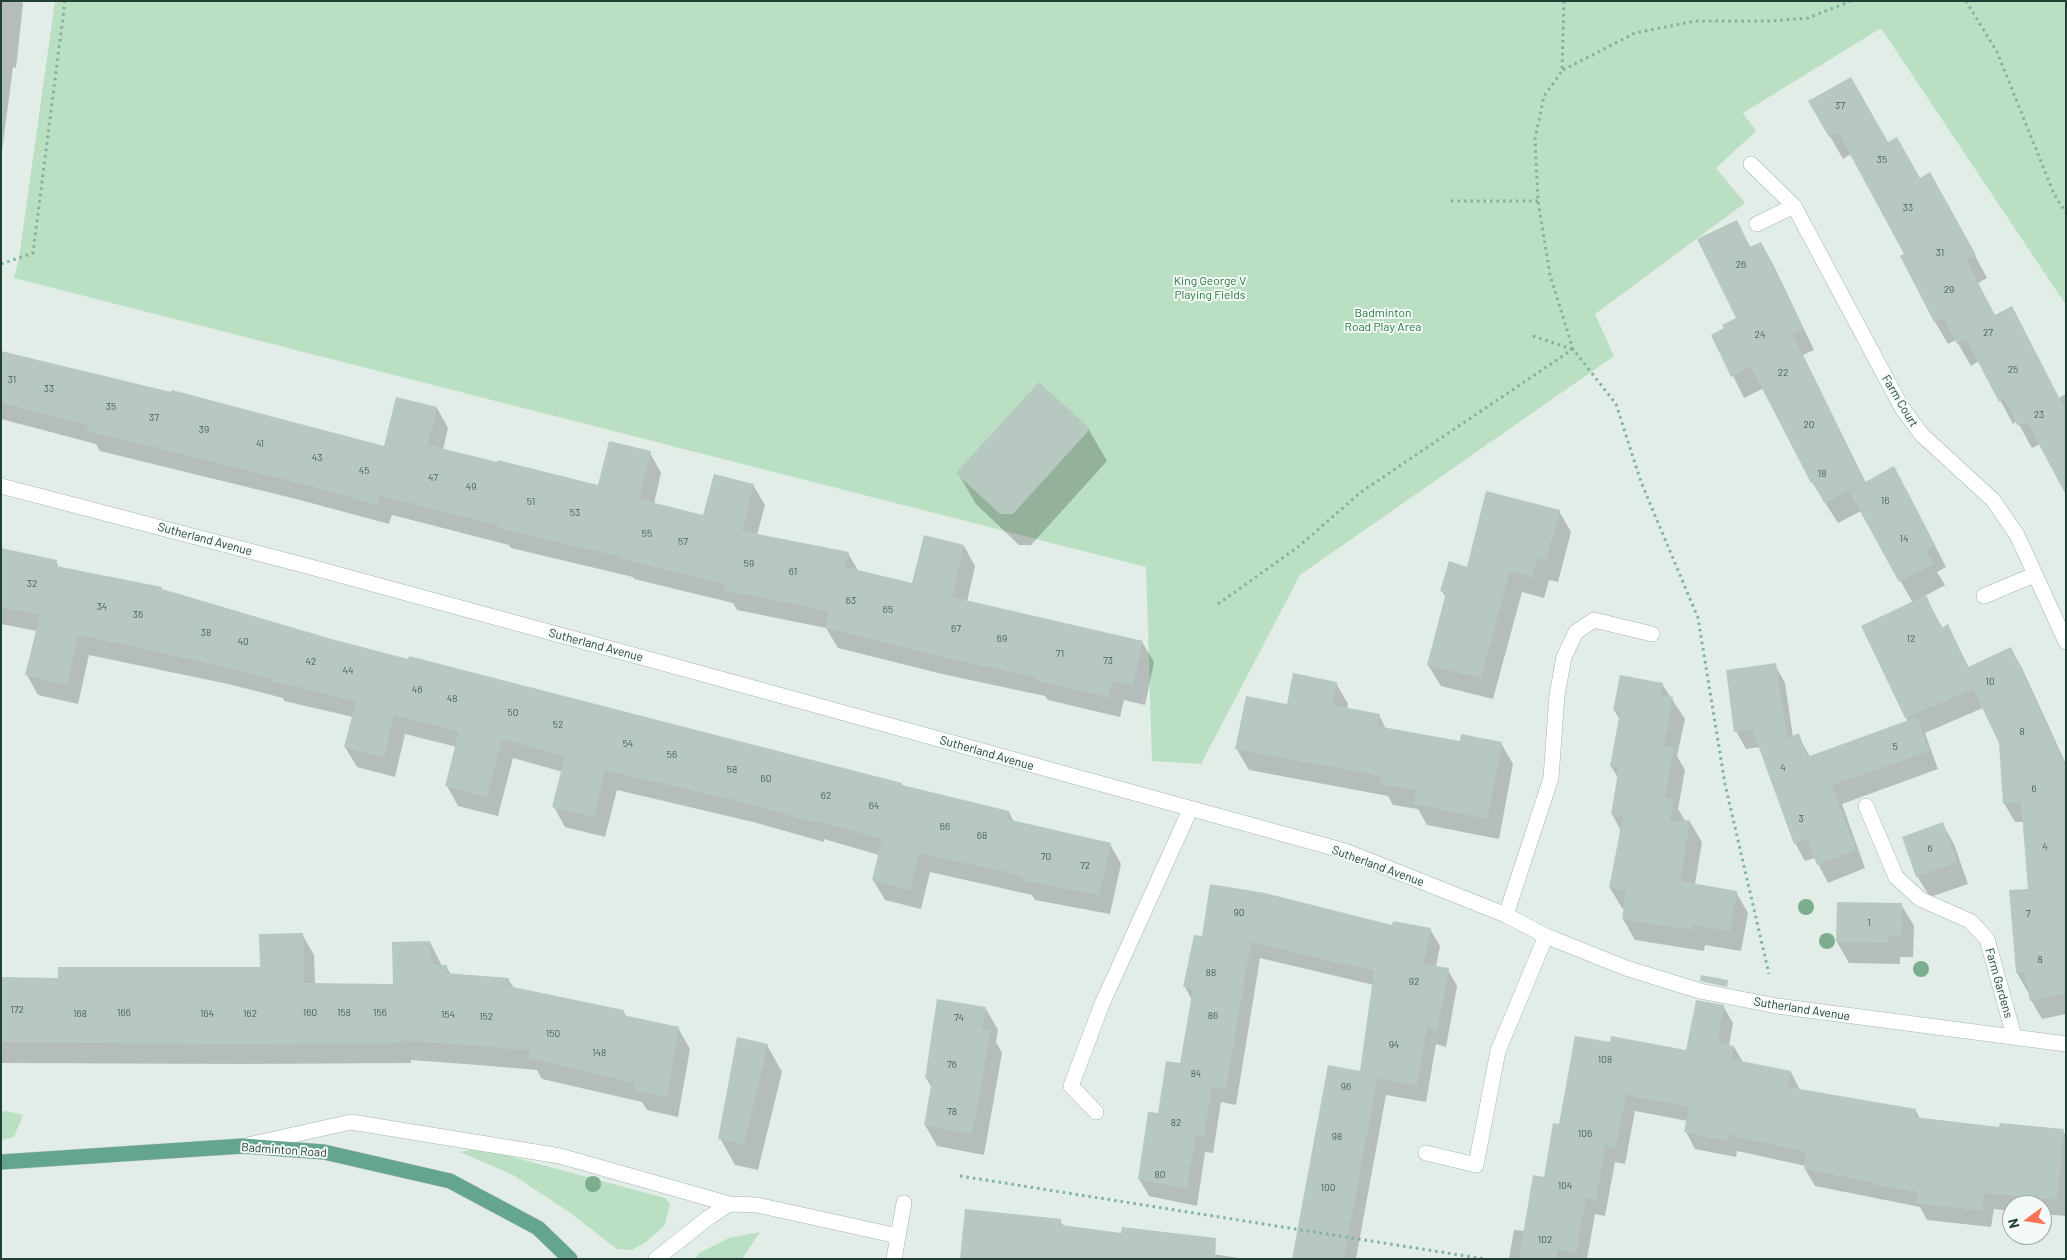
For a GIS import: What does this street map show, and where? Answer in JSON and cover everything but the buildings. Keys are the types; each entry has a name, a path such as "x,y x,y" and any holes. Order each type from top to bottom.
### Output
{"main road":[{"name":"Badminton Road","path":"1,1162 242,1146 324,1152 450,1181 538,1228 570,1259"}],"street":[{"name":"Farm Court","path":"1751,164 1794,206 1902,408 1922,436 1993,500 2017,535 2066,642"},
{"path":"1757,224 1794,206"},
{"name":"Sutherland Avenue","path":"1,486 307,566 1345,852 1506,915 1546,936 1626,968 1700,991 1777,1006 2066,1044"},
{"path":"1984,596 2034,575"},
{"path":"1506,915 1551,778 1559,686 1564,657 1576,632 1594,620 1652,634"},
{"name":"Farm Gardens","path":"1866,806 1896,877 1920,899 1970,921 1986,938 2014,1036"},
{"path":"1096,1112 1071,1086 1102,1004 1190,810"},
{"path":"1426,1153 1476,1165 1498,1051 1546,936"},
{"path":"242,1146 350,1122 560,1156 729,1204 757,1205 898,1236"},
{"path":"894,1259 904,1203"},
{"path":"656,1259 729,1204"}],"path":[{"path":"1,264 33,253 65,1"},
{"path":"1562,70 1564,1"},
{"path":"1777,1006 1725,784 1698,618 1641,482 1616,404 1573,349 1550,275 1538,201 1535,139 1544,96 1562,70 1635,33 1695,21 1772,21 1808,18 1851,1"},
{"path":"1966,1 1997,52 2054,194 2066,212"},
{"path":"1452,201 1538,201"},
{"path":"1533,336 1573,349"},
{"path":"1218,604 1298,547 1361,492 1573,349"},
{"path":"960,1176 1485,1259"}],"green space":[{"name":"King George V Playing Fields","path":"55,1 2066,1 2066,305 1881,28 1743,113 1756,131 1716,168 1745,203 1595,314 1614,356 1300,575 1201,764 1152,761 1146,567 14,278 19,258"},
{"path":"7,1111 23,1115 14,1137 1,1140 1,1112"},
{"path":"470,1150 494,1152 665,1198 670,1204 665,1225 646,1242 632,1250 617,1249 569,1212 513,1175 460,1152"},
{"path":"760,1232 742,1259 695,1259 699,1253 729,1238"}],"park label":[{"name":"Badminton Road Play Area","path":"1383,320"}]}
